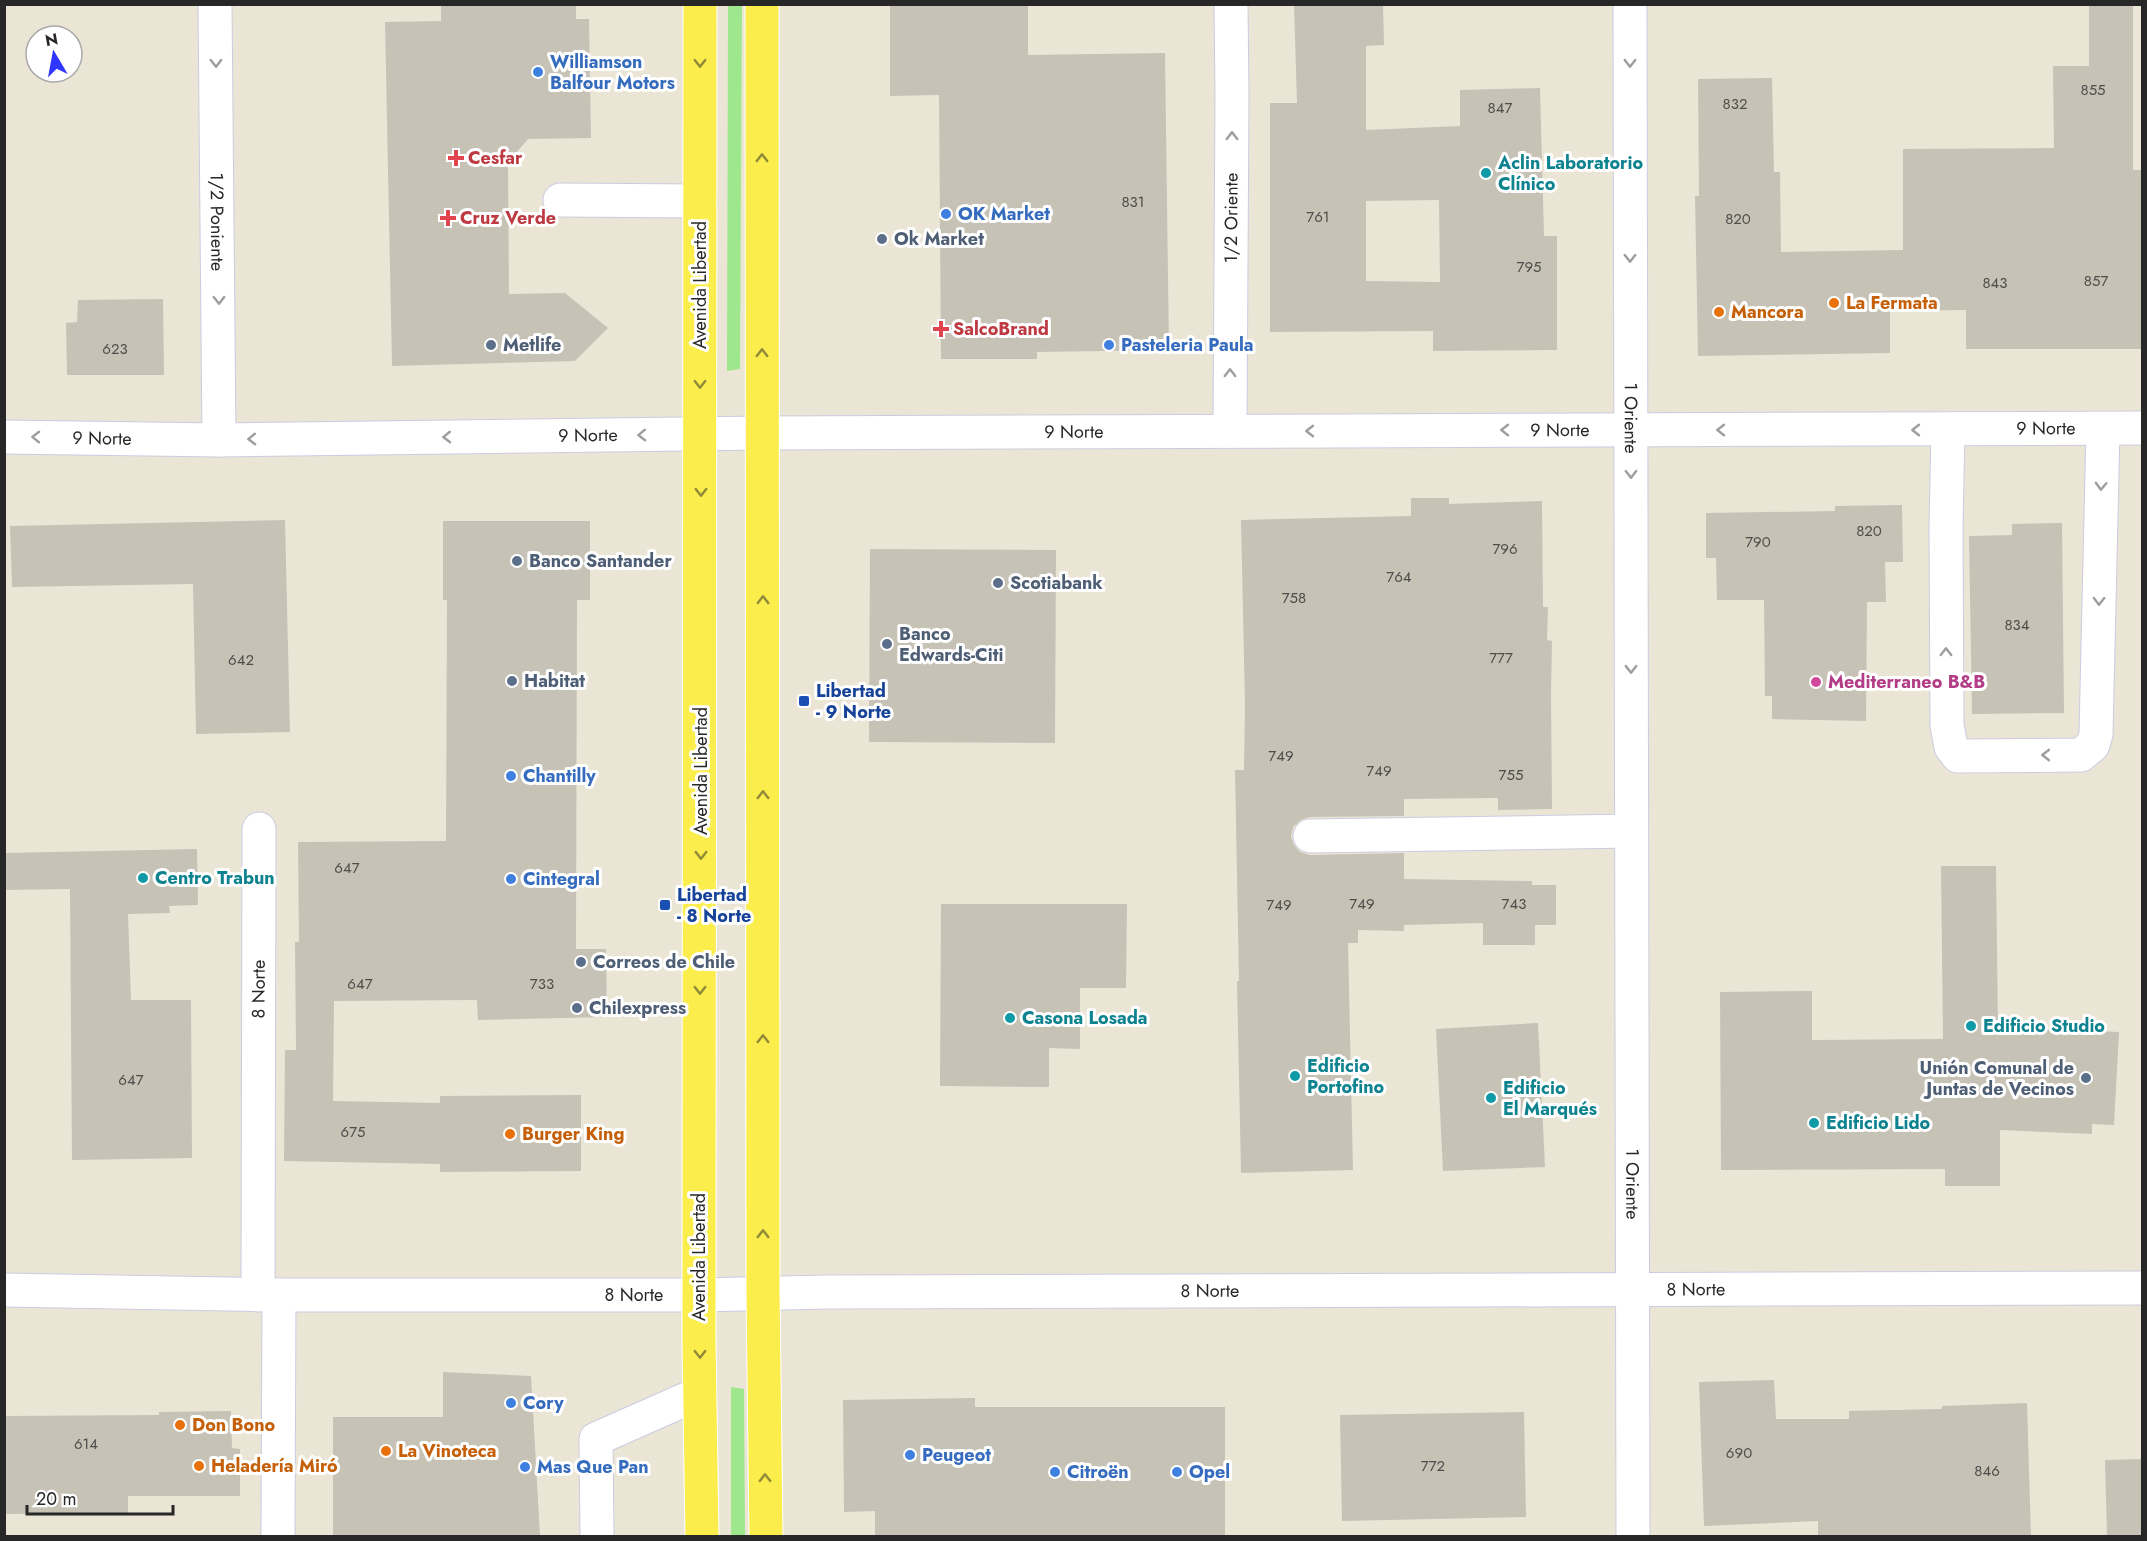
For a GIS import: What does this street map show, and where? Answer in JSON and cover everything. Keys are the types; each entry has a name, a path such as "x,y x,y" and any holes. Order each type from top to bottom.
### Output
{"main road":[{"name":"Avenida Libertad","path":"700,4 700,1393 702,1536"},
{"path":"762,4 763,1293 766,1536"}],"street":[{"name":"1/2 Poniente","path":"215,4 219,440"},
{"name":"1/2 Oriente","path":"1230,431 1231,4"},
{"name":"1 Oriente","path":"1630,4 1633,1536"},
{"path":"560,200 700,201"},
{"name":"9 Norte","path":"4,436 219,440 763,433 2142,428"},
{"path":"1948,430 1947,725 1950,747 1958,756 1992,756 2081,755 2093,745 2096,734 2103,429"},
{"name":"8 Norte","path":"259,829 268,1295 278,1536"},
{"path":"1310,836 1631,831"},
{"name":"8 Norte","path":"4,1290 268,1295 700,1295 2142,1288"},
{"path":"597,1536 596,1439 700,1393"}],"green space":[{"path":"742,4 740,369 727,371 728,5"},
{"path":"731,1387 744,1389 745,1536 731,1536"}],"building":[{"path":"441,4 576,4 576,19 589,19 591,138 528,139 508,162 509,294 565,293 608,328 575,361 392,366 385,22 441,21"},
{"path":"890,4 1028,4 1028,55 1165,53 1169,350 1037,352 1037,359 941,359 939,95 890,96"},
{"path":"1294,4 1383,4 1384,45 1366,46 1366,130 1460,126 1460,90 1540,88 1544,236 1557,236 1557,350 1433,351 1433,331 1270,332 1270,103 1297,103","holes":["1439,200 1440,282 1366,281 1366,201"]},
{"path":"2089,4 2133,4 2133,170 2142,170 2142,349 1966,349 1966,310 1890,311 1890,353 1698,356 1695,196 1699,196 1698,79 1772,78 1774,172 1780,172 1781,252 1903,250 1903,149 2054,148 2053,66 2089,66"},
{"path":"163,299 164,375 67,375 66,323 77,322 78,300"},
{"path":"1411,498 1449,498 1449,504 1542,501 1543,607 1548,607 1547,640 1552,641 1552,809 1498,810 1498,798 1404,799 1404,816 1310,817 1301,820 1293,827 1291,837 1300,852 1310,855 1404,853 1404,879 1532,881 1532,885 1556,885 1556,925 1535,925 1535,945 1483,945 1483,923 1404,925 1404,931 1358,930 1358,943 1348,943 1353,1170 1241,1173 1235,770 1244,770 1241,520 1411,516"},
{"path":"1902,505 1903,562 1885,562 1886,602 1867,602 1866,721 1772,719 1772,696 1765,696 1764,600 1717,600 1716,558 1706,558 1706,513 1835,511 1835,506"},
{"path":"285,520 290,732 196,734 193,584 12,587 10,526"},
{"path":"443,521 590,521 590,600 577,600 576,949 606,949 607,1017 478,1020 477,1000 334,1001 333,1101 440,1103 440,1096 581,1095 581,1171 440,1172 440,1164 284,1161 285,1050 296,1050 295,942 299,942 298,842 446,841 447,600 443,600"},
{"path":"2062,523 2064,713 1972,714 1969,536 2012,535 2012,524"},
{"path":"870,549 1056,550 1055,743 869,742"},
{"path":"197,849 198,905 169,906 170,913 128,914 131,1000 191,1000 192,1158 72,1160 70,889 4,890 4,853"},
{"path":"1941,866 1996,866 1998,1027 2119,1032 2114,1125 2092,1124 2092,1134 2000,1130 2000,1186 1945,1186 1945,1169 1721,1170 1720,992 1812,991 1812,1040 1943,1039"},
{"name":"Casona Losada","path":"941,904 1127,904 1126,988 1080,988 1080,1049 1049,1048 1049,1087 940,1086"},
{"name":"Edificio El Marqués","path":"1538,1023 1545,1167 1443,1171 1436,1029"},
{"path":"443,1372 531,1376 540,1536 333,1536 333,1417 443,1417"},
{"path":"1774,1380 1776,1419 1849,1419 1849,1411 1942,1409 1942,1406 2027,1403 2031,1536 1818,1536 1818,1521 1704,1526 1699,1382"},
{"path":"975,1398 975,1407 1225,1407 1225,1536 875,1536 875,1511 844,1512 843,1400"},
{"path":"231,1411 232,1448 240,1449 240,1496 128,1496 128,1513 4,1514 4,1416 159,1415 159,1412"},
{"path":"1524,1412 1526,1517 1342,1521 1340,1415"},
{"path":"2142,1459 2142,1536 2107,1536 2105,1460"}],"place":[{"name":"Williamson Balfour Motors","path":"538,72"},
{"name":"Cesfar","path":"456,158"},
{"name":"Aclin Laboratorio Clínico","path":"1486,173"},
{"name":"OK Market","path":"946,214"},
{"name":"Cruz Verde","path":"448,218"},
{"name":"Ok Market","path":"882,239"},
{"name":"La Fermata","path":"1834,303"},
{"name":"Mancora","path":"1719,312"},
{"name":"SalcoBrand","path":"941,329"},
{"name":"Metlife","path":"491,345"},
{"name":"Pasteleria Paula","path":"1109,345"},
{"name":"Banco Santander","path":"517,561"},
{"name":"Scotiabank","path":"998,583"},
{"name":"Banco Edwards-Citi","path":"887,644"},
{"name":"Habitat","path":"512,681"},
{"name":"Mediterraneo B&B","path":"1816,682"},
{"name":"Libertad - 9 Norte","path":"804,701"},
{"name":"Chantilly","path":"511,776"},
{"name":"Centro Trabun","path":"143,878"},
{"name":"Cintegral","path":"511,879"},
{"name":"Libertad - 8 Norte","path":"665,905"},
{"name":"Correos de Chile","path":"581,962"},
{"name":"Chilexpress","path":"577,1008"},
{"name":"Casona Losada","path":"1010,1018"},
{"name":"Edificio Studio","path":"1971,1026"},
{"name":"Edificio Portofino","path":"1295,1076"},
{"name":"Unión Comunal de Juntas de Vecinos","path":"2086,1078"},
{"name":"Edificio El Marqués","path":"1491,1098"},
{"name":"Edificio Lido","path":"1814,1123"},
{"name":"Burger King","path":"510,1134"},
{"name":"Cory","path":"511,1403"},
{"name":"Don Bono","path":"180,1425"},
{"name":"La Vinoteca","path":"386,1451"},
{"name":"Peugeot","path":"910,1455"},
{"name":"Heladería Miró","path":"199,1466"},
{"name":"Mas Que Pan","path":"525,1467"},
{"name":"Citroën","path":"1055,1472"},
{"name":"Opel","path":"1177,1472"}]}
